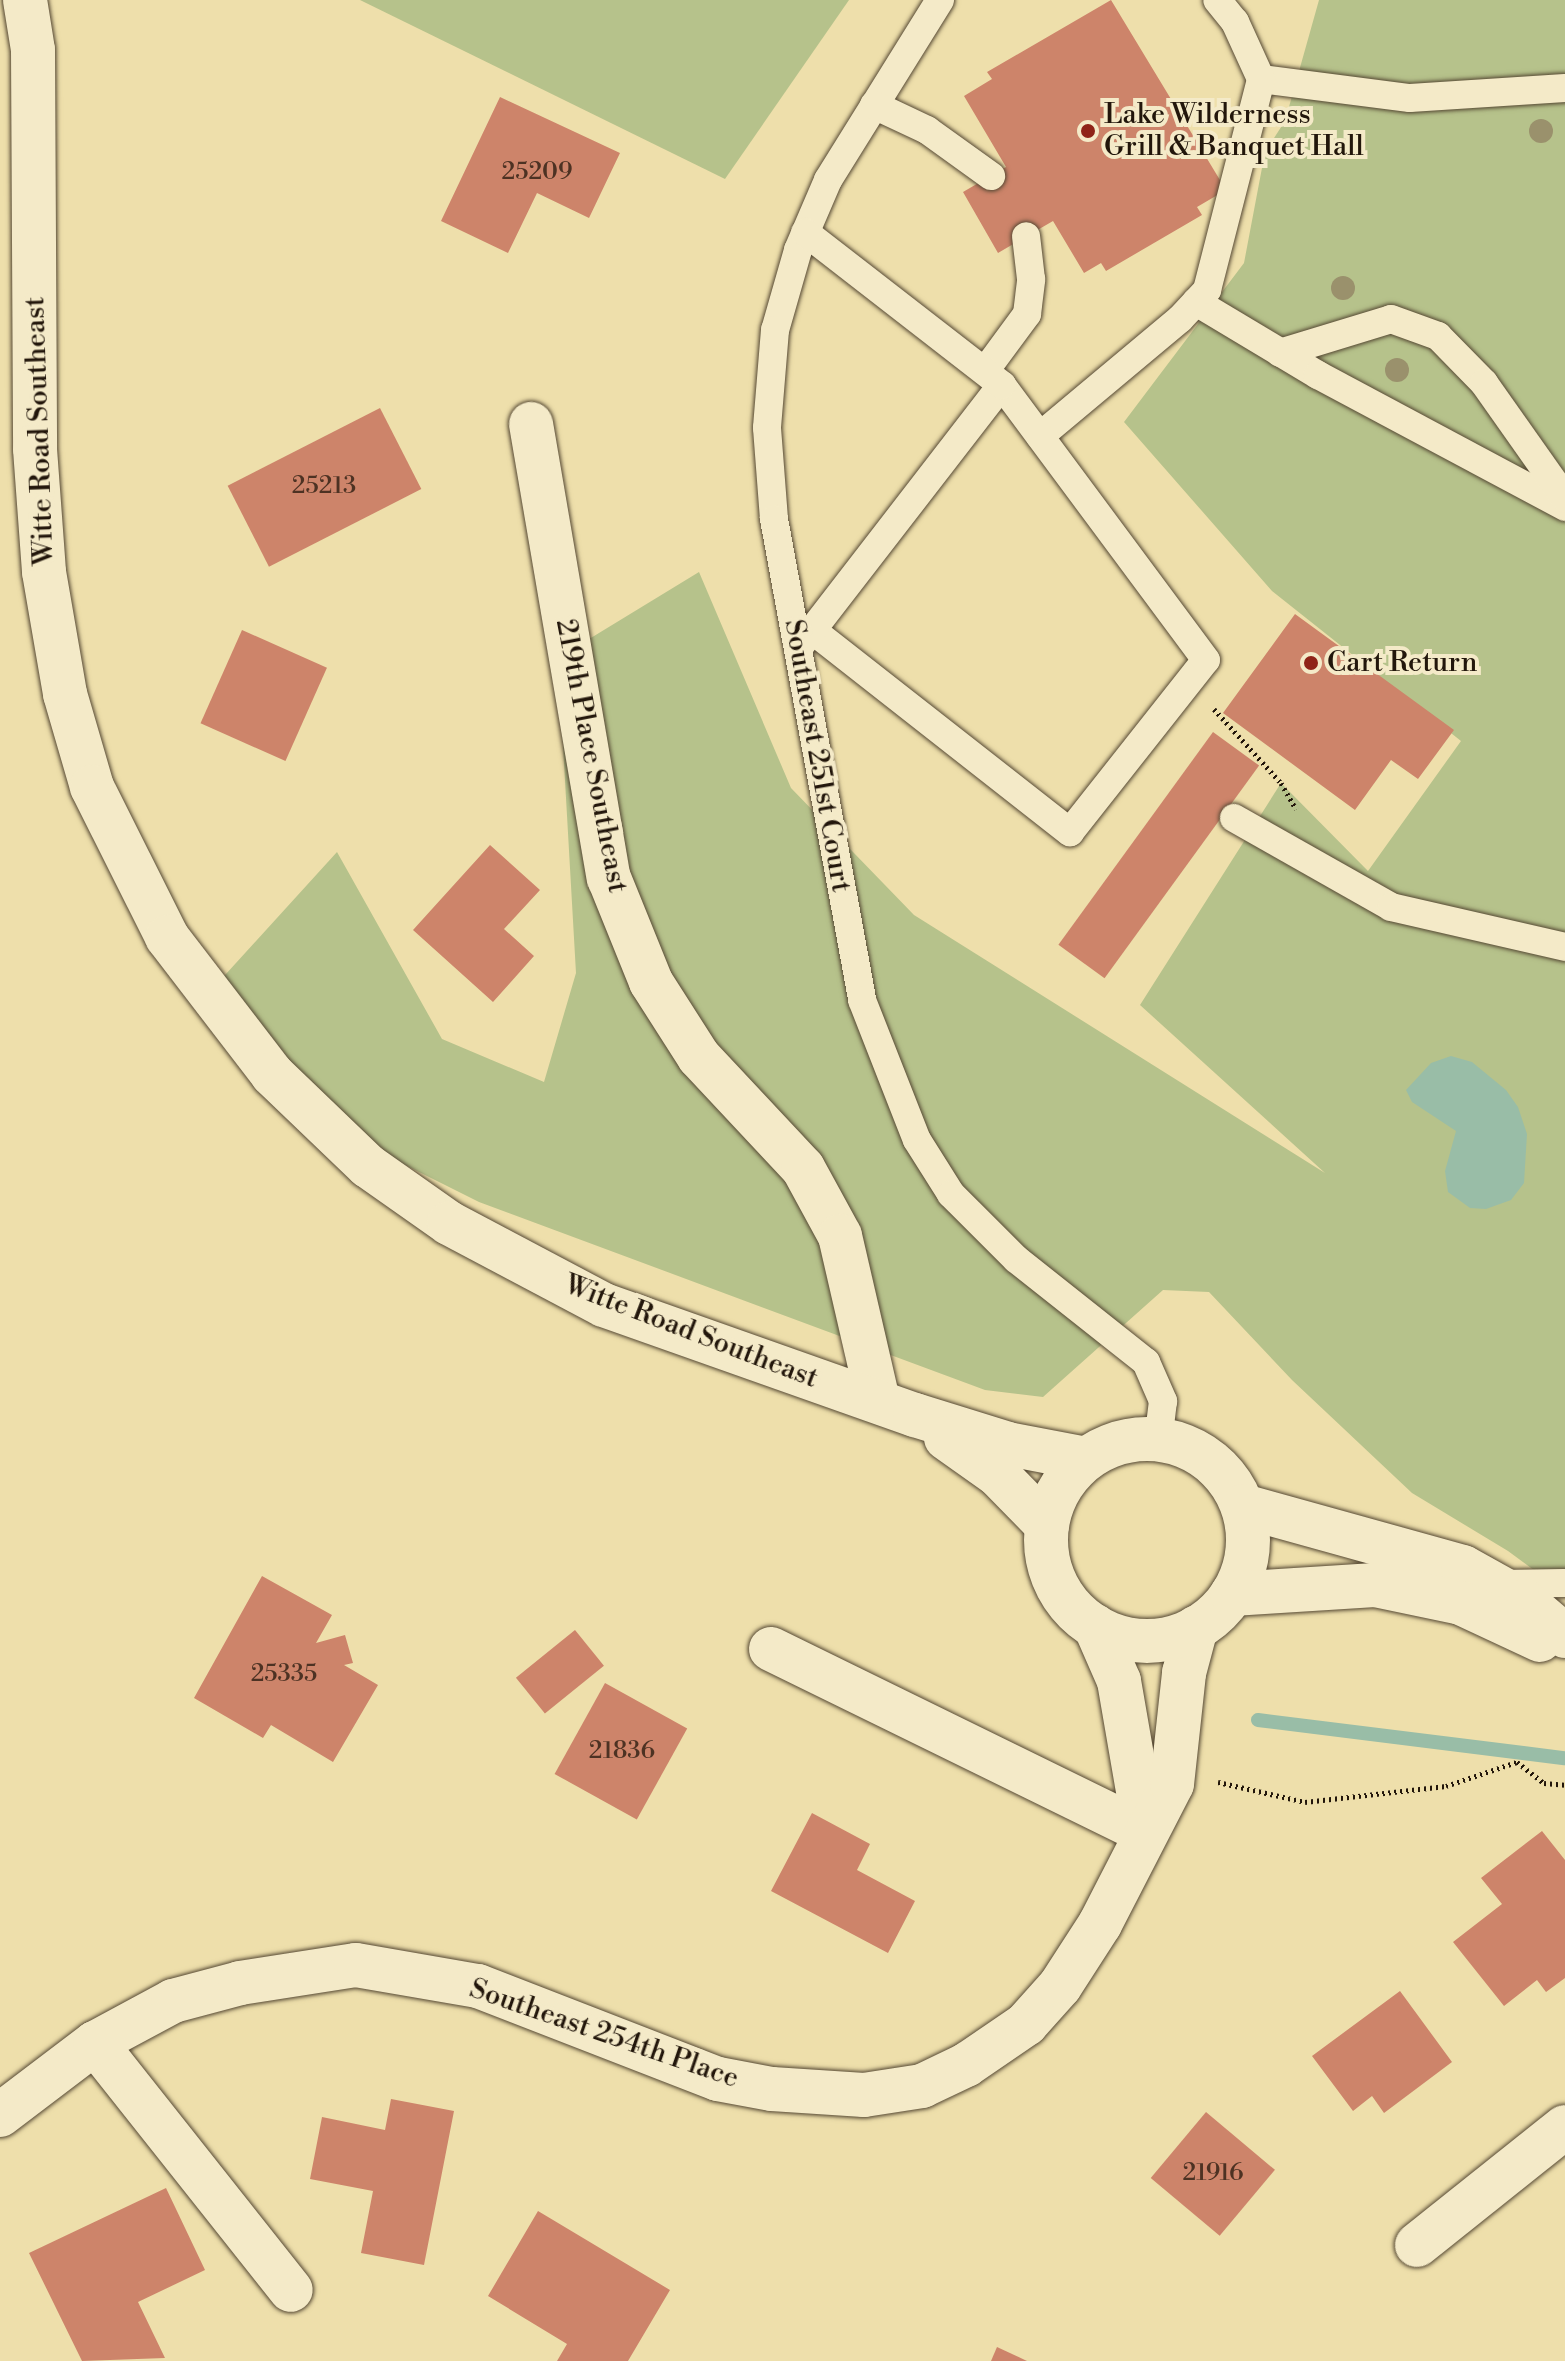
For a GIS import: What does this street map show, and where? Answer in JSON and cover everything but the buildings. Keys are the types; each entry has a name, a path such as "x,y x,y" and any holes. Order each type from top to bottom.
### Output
{"street":[{"name":"Witte Road Southeast","path":"25,0 33,50 35,449 44,572 65,694 92,787 167,937 272,1074 368,1166 449,1223 604,1305 1008,1444 1086,1459"},
{"name":"219th Place Southeast","path":"531,424 609,878 651,982 699,1057 803,1168 840,1236 896,1408"},
{"name":"Witte Road Southeast","path":"896,1408 998,1475 1047,1525"},
{"path":"1158,1439 1210,1460 1243,1506 1249,1535 1245,1565 1232,1594 1196,1628 1159,1640 1137,1640 1095,1626 1072,1608 1056,1583 1047,1555 1047,1525 1067,1477 1086,1459 1120,1442 1158,1439"},
{"path":"1243,1506 1463,1567 1524,1601 1565,1636"},
{"path":"1232,1594 1375,1585 1461,1603 1565,1654"},
{"path":"1095,1626 1119,1681 1145,1832"},
{"name":"Southeast 254th Place","path":"0,2115 95,2043 173,2001 240,1983 356,1965 478,1986 718,2079 772,2089 864,2095 922,2086 966,2065 1026,2024 1060,1986 1100,1924 1172,1784 1184,1673 1196,1628"},
{"path":"771,1649 1145,1832"},
{"path":"95,2043 291,2290"},
{"path":"1417,2245 1565,2127"}],"lane":[{"name":"Southeast 251st Court","path":"940,0 828,180 805,232 775,330 767,428 774,519 805,640 862,1000 917,1140 951,1194 1016,1259 1146,1362 1163,1401 1158,1439"},
{"path":"1040,436 1207,290 1261,79 1235,22 1217,0"},
{"path":"1261,79 1410,98 1565,88"},
{"path":"874,105 927,130 991,176"},
{"path":"805,232 993,378 1040,436 1206,660 1070,832 805,640 993,378 1027,314 1031,279 1026,236"},
{"path":"1196,302 1280,353 1565,507"},
{"path":"1280,353 1391,319 1438,336 1484,383 1565,498"},
{"path":"1234,818 1391,907 1565,947"},
{"path":"1494,1584 1565,1583"}],"path":[{"path":"1189,682 1281,783 1335,875"},
{"path":"1219,1768 1217,1783 1305,1802 1446,1786 1517,1762 1544,1783 1565,1785"}],"shaded area":[{"path":"360,0 849,0 725,179"},
{"path":"1319,0 1565,0 1565,1593 1508,1551 1412,1493 1292,1380 1209,1292 1163,1290 1043,1397 985,1390 479,1202 369,1147 205,997 337,852 442,1039 544,1082 576,973 558,658 699,572 791,788 914,915 1325,1173 1140,1005 1281,783 1368,871 1461,741 1272,591 1124,422 1244,263 1265,152 1285,121"},
{"path":"1451,1056 1472,1062 1506,1090 1518,1107 1527,1134 1524,1183 1511,1200 1486,1209 1470,1208 1448,1192 1445,1171 1456,1131 1412,1102 1406,1090 1431,1063"}],"waterway":[{"path":"1258,1720 1565,1758"}],"place":[{"name":"Lake Wilderness Grill & Banquet Hall","path":"1088,131"},
{"name":"Cart Return","path":"1311,663"}]}
